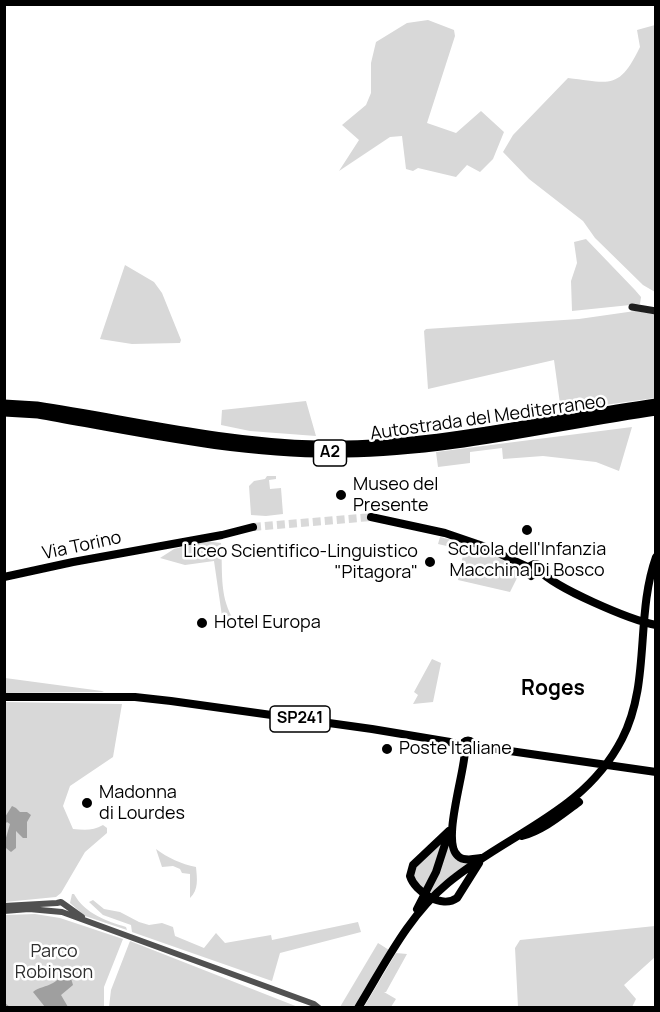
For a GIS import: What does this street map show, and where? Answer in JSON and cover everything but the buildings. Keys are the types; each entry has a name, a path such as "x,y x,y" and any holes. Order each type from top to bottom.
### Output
{"highway":[{"name":"Autostrada del Mediterraneo","path":"4,404 60,410 252,441 336,445 399,442 656,403"},
{"name":"Autostrada del Mediterraneo","path":"4,412 38,414 252,449 327,453 399,450 656,411"}],"main road":[{"path":"632,307 656,312"},
{"path":"371,517 445,533 483,546 528,567 528,573 531,576 539,570 545,577 583,596 638,620 656,625"},
{"name":"Via Torino","path":"4,577 253,527"},
{"path":"425,899 437,893 462,872 574,800 602,771 623,738 637,692 646,591 656,556"},
{"name":"SP241","path":"4,697 135,697 171,701 372,729 450,742 468,749 478,747 656,772"},
{"path":"358,1008 425,899 443,854 453,820 468,749"},
{"path":"515,837 533,833 558,818 579,802 612,766"},
{"path":"453,820 452,845 456,854 463,859 485,857"},
{"path":"449,831 411,869 410,879 421,891 436,899 452,901 457,898 474,868 485,857"}],"street":[{"path":"4,911 63,902 91,923"},
{"path":"57,903 56,908 61,912"},
{"path":"61,912 66,905"},
{"path":"4,906 61,912 319,1008"},
{"path":"302,1000 311,1008"}],"green space":[{"path":"428,20 454,30 455,36 427,123 456,133 481,111 504,132 493,159 480,172 467,165 456,177 418,168 413,171 406,169 402,136 390,137 339,171 359,140 342,125 366,105 371,93 371,63 376,42 407,23"},
{"path":"656,25 655,292 643,285 595,238 583,221 529,179 503,152 513,135 568,78 604,82 619,77 633,61 640,47 637,30"},
{"path":"586,239 641,297 640,304 572,311 571,281 577,263 574,242"},
{"path":"125,265 154,282 162,293 181,340 180,343 132,344 100,339"},
{"path":"635,311 655,314 655,398 561,411 554,360 428,389 424,331 426,329 579,319"},
{"path":"306,401 316,436 250,431 221,425 222,410"},
{"path":"632,427 619,471 596,462 543,456 503,459 502,448 470,452 470,463 438,467 436,452"},
{"path":"267,476 276,476 276,479 269,480 270,489 281,488 283,514 251,515 249,486 254,481 265,479"},
{"path":"440,537 482,548 521,570 510,592 458,580 464,550 438,544"},
{"path":"205,541 221,543 223,590 232,617 222,616 214,561 185,565 160,558 174,549"},
{"path":"432,659 441,663 433,702 413,704 418,695 414,692"},
{"path":"5,678 102,691 104,692 5,693"},
{"name":"Parco Robinson","path":"5,702 122,704 113,757 70,786 63,806 73,829 85,830 103,825 107,828 107,833 85,852 61,893 56,897 5,902"},
{"path":"442,841 445,843 424,890 414,877 414,870"},
{"path":"449,844 468,864 426,899 440,869"},
{"path":"156,849 175,860 196,867 196,888 190,898 190,874 182,873 180,869 173,866 162,867"},
{"path":"72,894 90,912 126,927 127,930 85,916 70,903"},
{"path":"93,900 104,909 120,912 139,922 149,925 162,923 173,927 175,936 204,948 216,933 225,943 271,935 272,940 358,922 361,932 280,953 272,981 132,932 131,925 103,915 89,902"},
{"path":"5,902 6,915 35,914 60,918 123,939 104,987 104,1007 5,1007"},
{"path":"655,926 655,957 624,985 636,999 632,1007 518,1007 515,948 520,940"},
{"path":"130,941 298,1007 109,1007 111,990"},
{"path":"378,943 389,950 355,1007 340,1007"},
{"path":"396,953 407,954 384,992 396,999 391,1007 364,1007"}],"shaded area":[{"path":"12,806 20,812 27,812 31,815 27,822 27,838 23,838 16,831 16,848 11,852 6,848 5,841 10,824 7,822 5,824 5,817"},
{"path":"66,974 70,975 73,985 61,995 68,1007 45,1007 33,992"}],"waterway":[{"path":"4,1003 10,1008"}],"tunnel":[{"path":"253,527 371,517"}],"place":[{"name":"Museo del Presente","path":"341,495"},
{"name":"Scuola dell'Infanzia Macchina Di Bosco","path":"527,530"},
{"name":"Liceo Scientifico-Linguistico \"Pitagora\"","path":"430,562"},
{"name":"Hotel Europa","path":"202,623"},
{"name":"Poste Italiane","path":"387,749"},
{"name":"Madonna di Lourdes","path":"87,803"}],"district":[{"name":"Roges","path":"553,689"}]}
